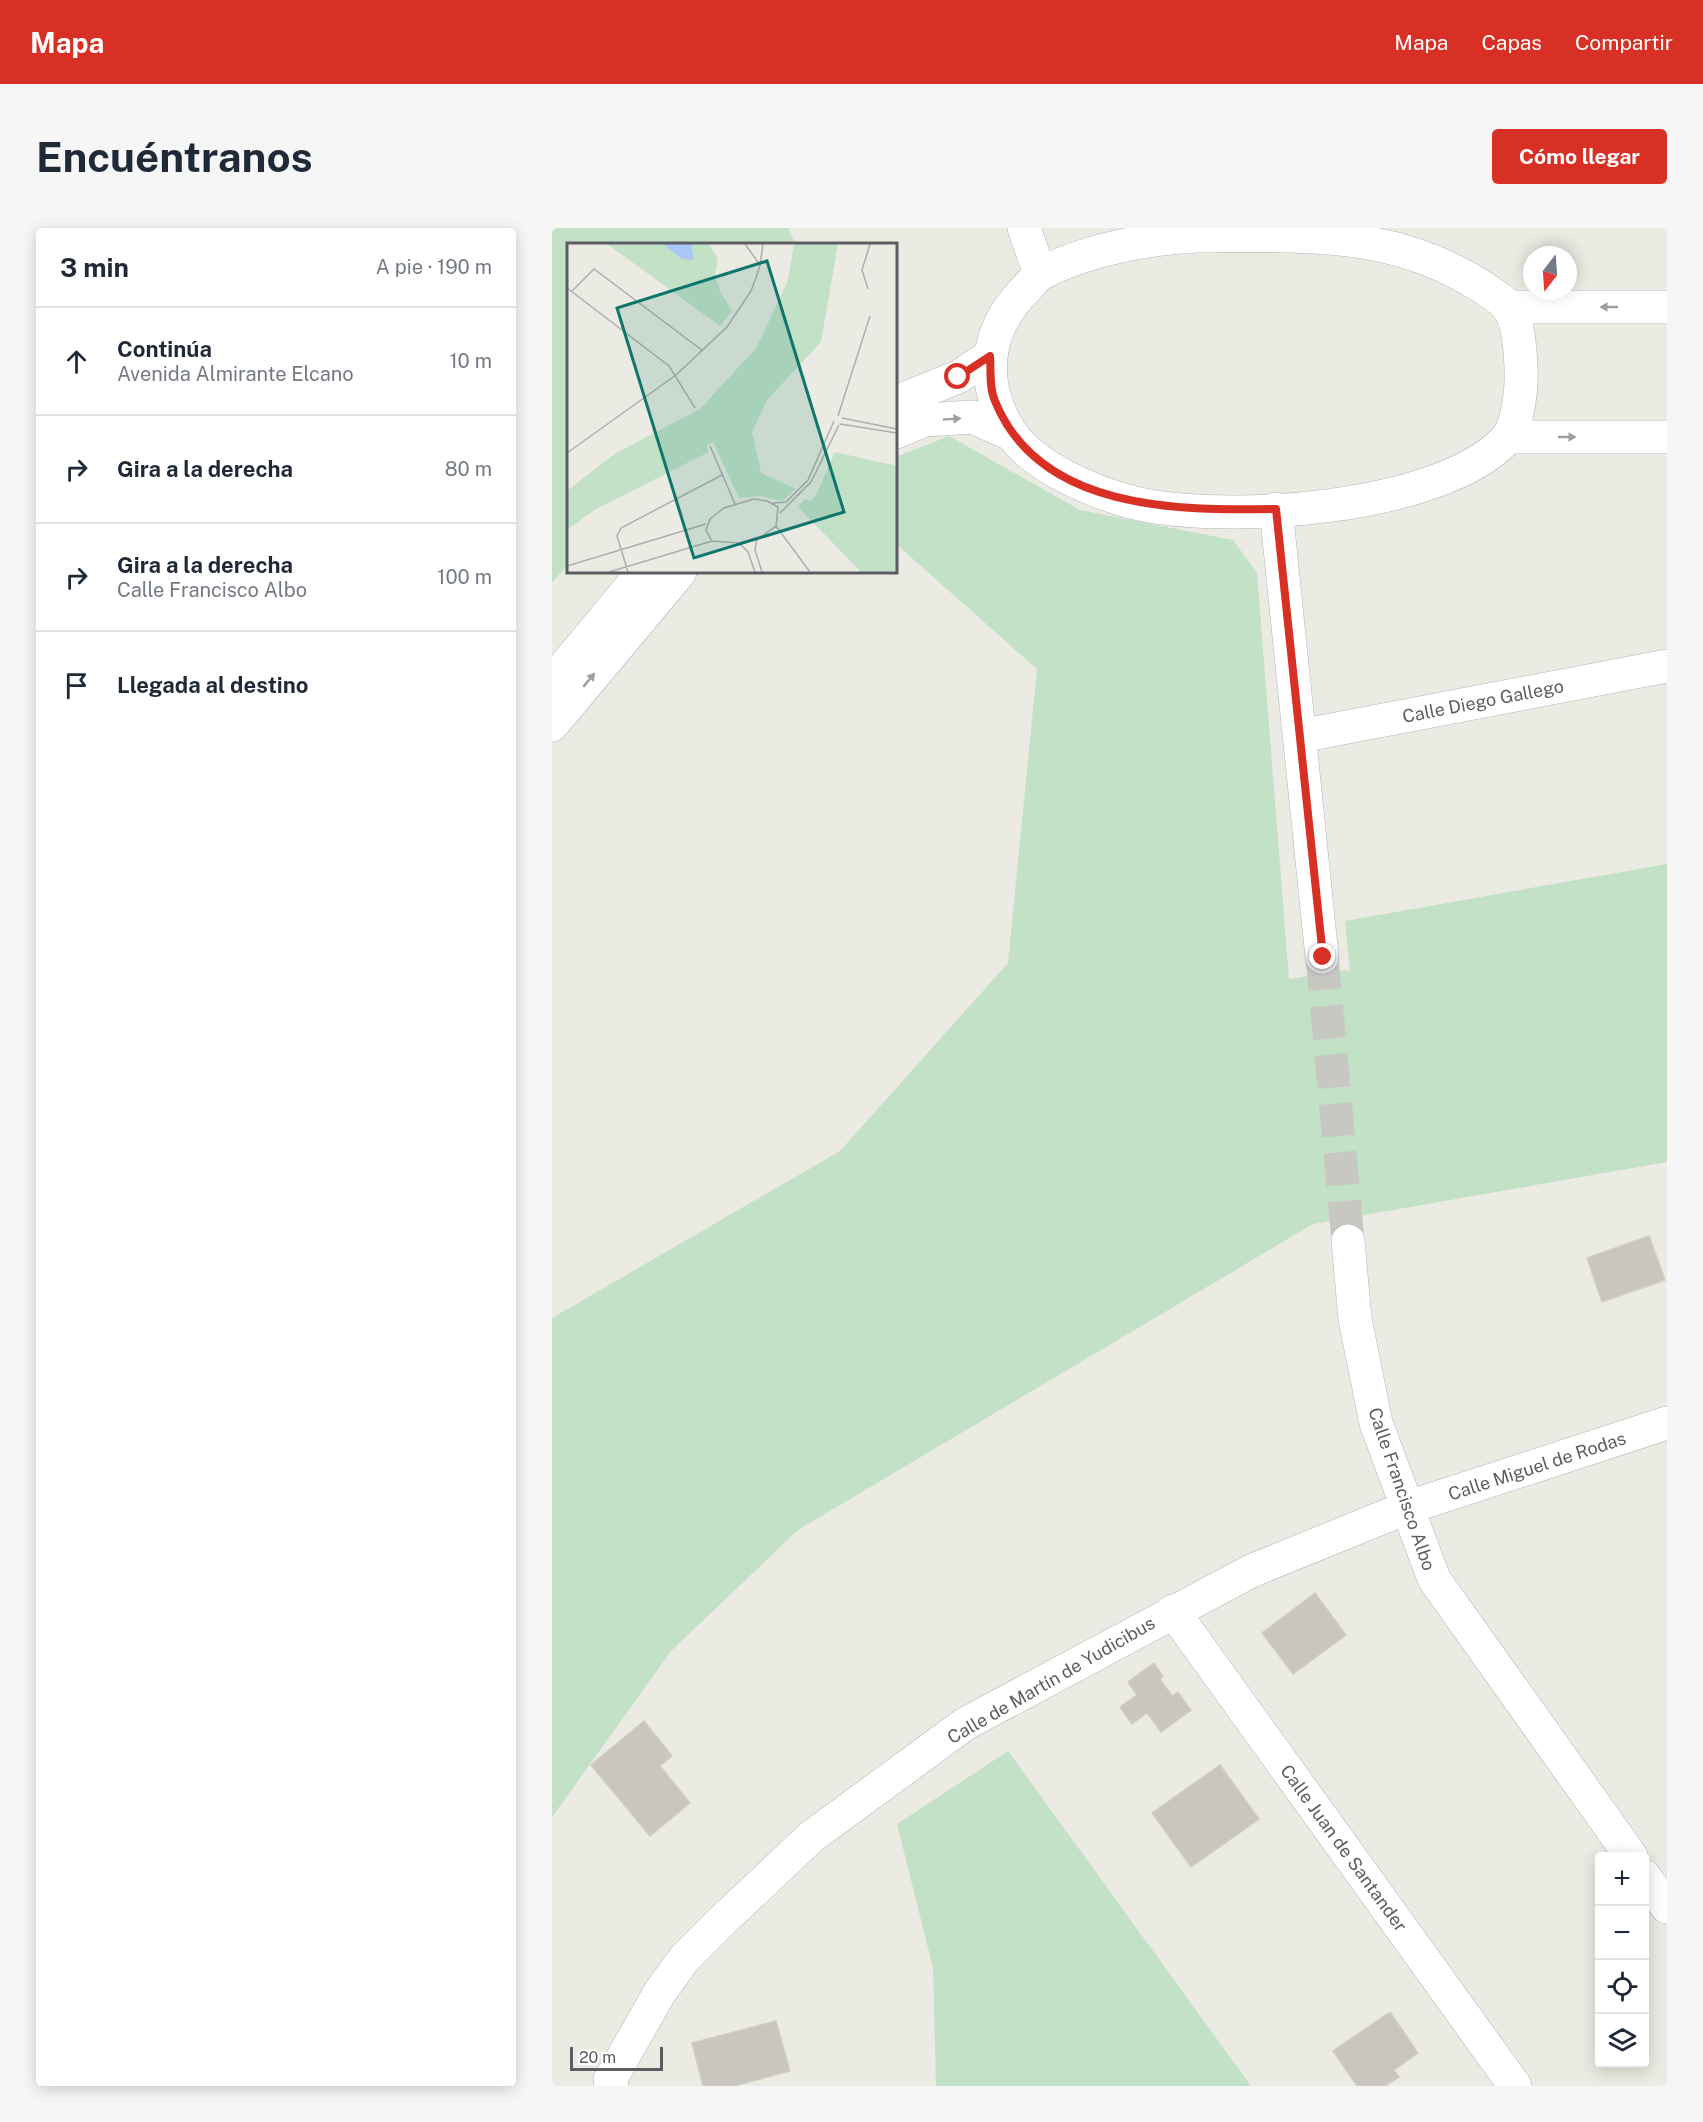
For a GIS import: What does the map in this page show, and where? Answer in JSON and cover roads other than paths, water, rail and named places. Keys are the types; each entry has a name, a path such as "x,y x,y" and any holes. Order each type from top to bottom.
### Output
{"street":[{"path":"1024,228 1040,274"},
{"path":"1012,435 993,399 990,356 1005,310 1040,274 1091,255 1161,237 1201,232 1327,232 1404,248 1472,278 1510,307 1667,307"},
{"path":"897,432 925,420 972,417 1012,435 1049,468 1088,489 1135,503 1208,511 1356,503 1429,485 1479,459 1508,437 1522,392 1520,347 1510,307"},
{"path":"897,402 958,377 990,356"},
{"path":"1508,437 1667,437"},
{"path":"1276,509 1323,957"},
{"path":"552,682 642,573"},
{"path":"552,725 679,573"},
{"name":"Calle Diego Gallego","path":"1300,736 1667,666"},
{"name":"Calle Francisco Albo","path":"1348,1242 1355,1320 1376,1423 1434,1579 1627,1852"},
{"name":"Calle Miguel de Rodas","path":"1406,1508 1667,1423"},
{"name":"Calle de Martín de Yudicibus","path":"610,2084 641,2022 684,1959 811,1837 965,1724 1251,1571 1406,1508"},
{"name":"Calle Juan de Santander","path":"1173,1611 1515,2086"},
{"path":"1649,1883 1667,1907"}],"tunnel":[{"path":"1322,957 1348,1241"}]}
